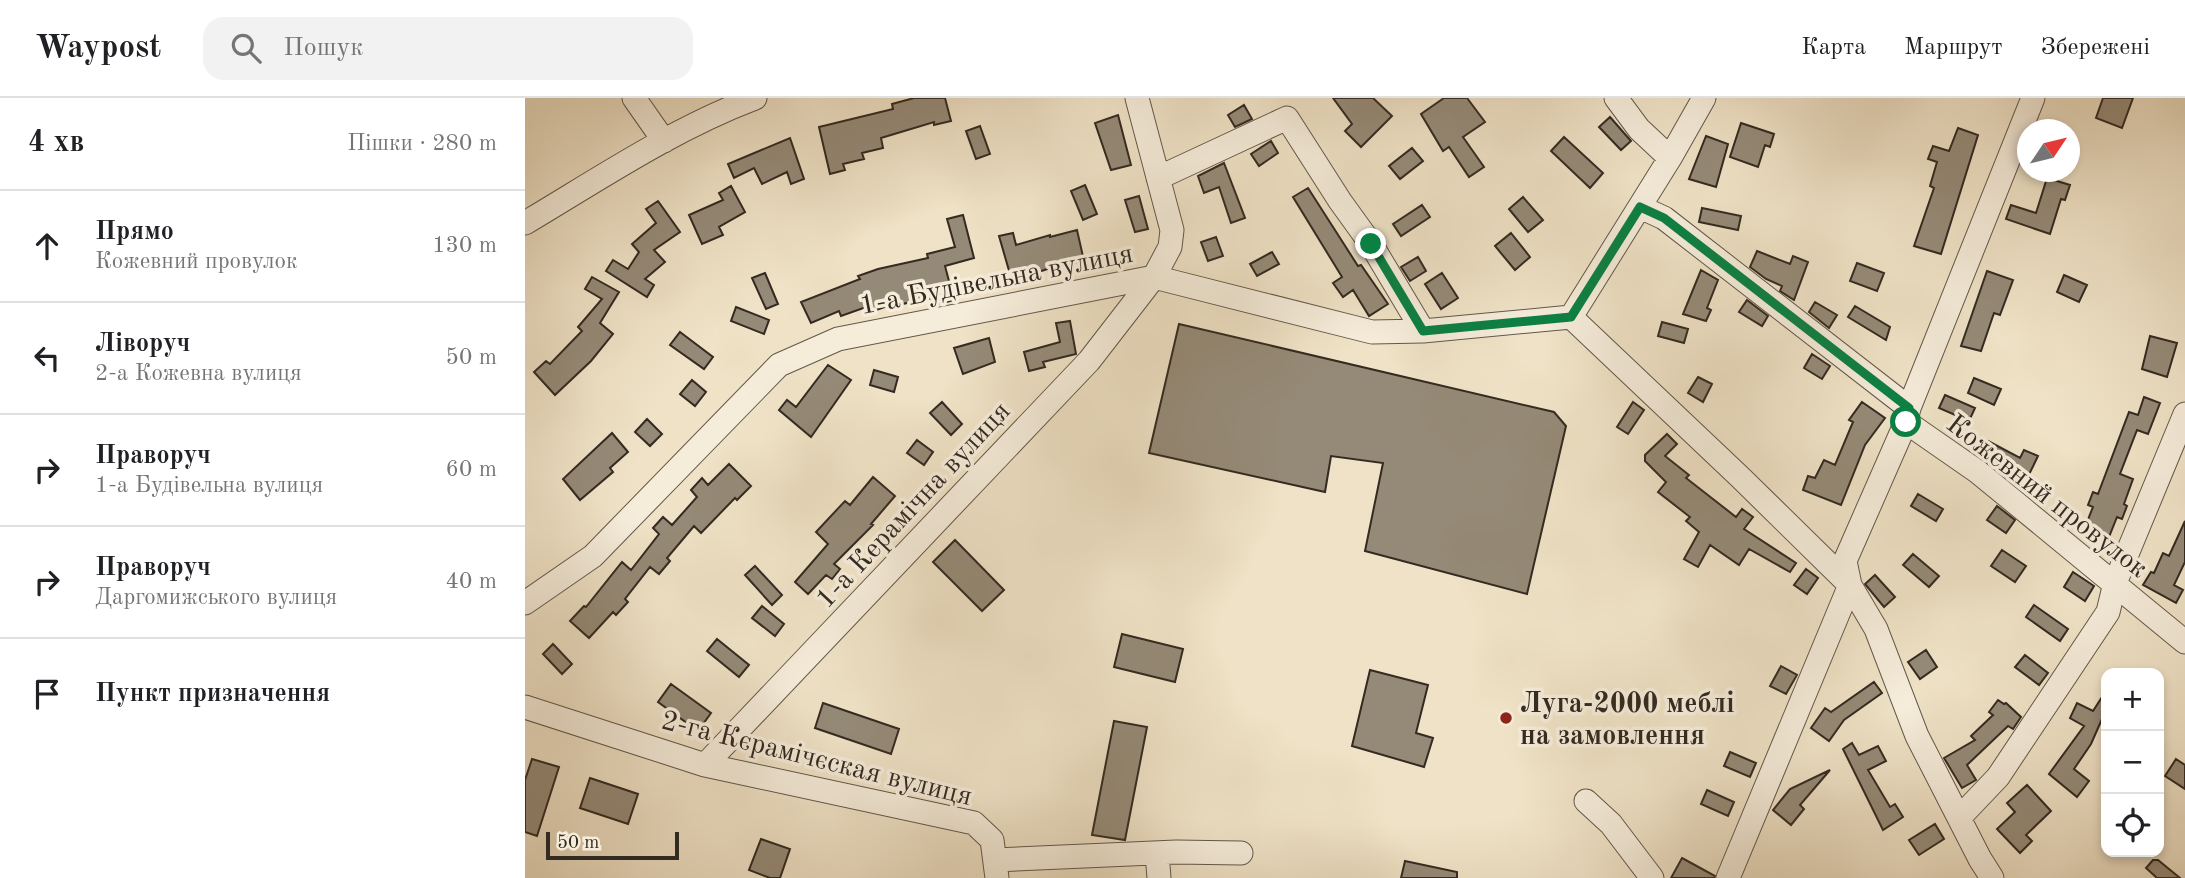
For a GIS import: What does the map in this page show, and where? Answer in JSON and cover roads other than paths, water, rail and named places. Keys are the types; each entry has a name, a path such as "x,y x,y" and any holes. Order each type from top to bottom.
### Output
{"street":[{"path":"634,98 664,141"},
{"path":"525,223 664,141 727,108 755,98"},
{"name":"1-а Керамічна вулиця","path":"705,765 1089,361 1154,276 1170,247 1172,230 1136,98"},
{"path":"1616,98 1639,129 1670,158"},
{"path":"1704,98 1571,317 1850,585 1876,629 1917,736 1992,878"},
{"path":"1728,878 1850,585 1845,561 1908,415 2033,98"},
{"path":"1158,178 1287,118 1371,244 1423,331"},
{"name":"Кожевний провулок","path":"1640,207 1664,218 2185,642"},
{"name":"1-а Будівельна вулиця","path":"525,603 593,556 779,365 838,339 1154,276 1372,332 1423,331 1571,317"},
{"path":"1959,818 1998,777 2108,612 2114,586 2185,414"},
{"name":"2-га Кєрамічєская вулиця","path":"525,707 705,765 974,823 992,840 996,869"},
{"path":"1586,801 1611,824 1652,878"},
{"path":"996,869 1157,853 1241,853"},
{"path":"1157,853 1159,878"}],"place":[{"name":"Луга-2000 меблі на замовлення","path":"1506,718"}]}
